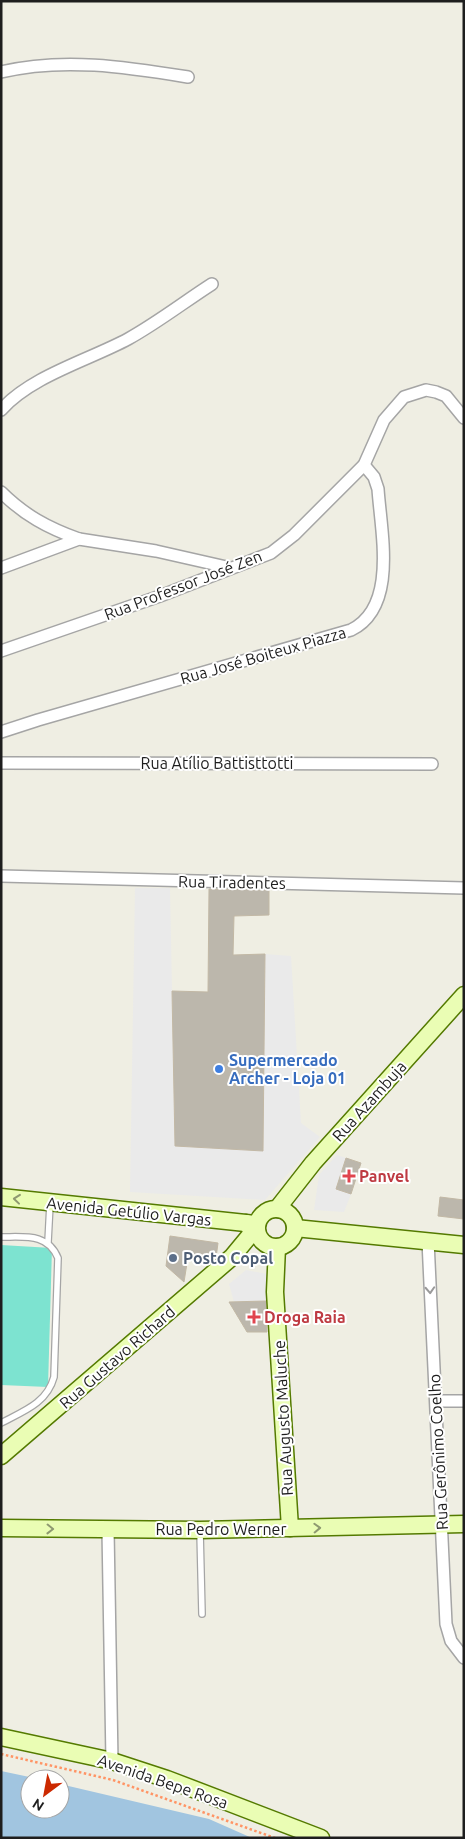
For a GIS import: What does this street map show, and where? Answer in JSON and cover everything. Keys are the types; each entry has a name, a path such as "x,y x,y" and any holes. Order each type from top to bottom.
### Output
{"main road":[{"name":"Rua Azambuja","path":"277,1208 312,1163 464,995"},
{"name":"Avenida Getúlio Vargas","path":"1,1197 251,1223"},
{"path":"277,1208 290,1215 295,1228 290,1241 278,1247 267,1245 262,1241 251,1223 266,1211 277,1208"},
{"name":"Rua Gustavo Richard","path":"1,1456 232,1257 251,1234 251,1223"},
{"path":"295,1228 464,1245"},
{"name":"Rua Gustavo Richard","path":"232,1257 250,1250 262,1241"},
{"name":"Rua Augusto Maluche","path":"278,1247 276,1292 290,1528"},
{"name":"Rua Pedro Werner","path":"1,1528 200,1530 464,1524"},
{"name":"Avenida Bepe Rosa","path":"1,1736 112,1761 167,1779 321,1838"}],"street":[{"path":"1,72 53,63 128,67 188,77"},
{"path":"1,410 13,397 40,381 130,338 212,284"},
{"name":"Rua Professor José Zen","path":"1,651 160,596 271,553 294,534 364,466 384,420 399,401 414,392 426,390 446,396 464,418"},
{"name":"Rua José Boiteux Piazza","path":"1,732 351,630 363,624 380,598 383,572 378,489 374,477 364,466"},
{"path":"1,492 31,518 49,528 79,539 156,551 230,568"},
{"path":"1,568 79,539"},
{"name":"Rua Atílio Battisttotti","path":"1,763 432,764"},
{"name":"Rua Tiradentes","path":"1,876 464,888"},
{"name":"Rua Gerônimo Coelho","path":"428,1241 446,1624 451,1641 464,1658"},
{"path":"436,1401 464,1401"},
{"path":"108,1530 112,1761"}],"lane":[{"path":"1,1423 37,1404 51,1387 54,1377 58,1258 48,1242 50,1202"},
{"path":"1,1237 38,1238 48,1242"},
{"path":"200,1530 202,1614"}],"path":[{"path":"1,1754 113,1780 275,1838"}],"shaded area":[{"path":"135,888 170,888 175,1146 263,1150 265,954 291,956 301,1123 320,1137 265,1200 130,1192"},
{"path":"337,1155 346,1158 336,1189 351,1194 344,1212 314,1210 319,1175"},
{"path":"1,1245 52,1248 48,1387 1,1385"},
{"path":"246,1270 267,1274 270,1301 234,1302 229,1284"},
{"path":"1,1771 20,1775 20,1819 70,1819 70,1786 209,1819 252,1838 1,1838"}],"building":[{"name":"Supermercado Archer - Loja 01","path":"209,889 269,890 269,915 234,916 233,955 265,954 263,1151 175,1146 172,991 208,992"},
{"name":"Panvel","path":"346,1158 361,1163 351,1194 336,1189"},
{"path":"440,1197 464,1200 464,1219 438,1216"},
{"path":"170,1236 218,1243 216,1258 212,1261 188,1257 184,1282 166,1266"},
{"name":"Droga Raia","path":"266,1301 267,1332 247,1332 229,1302"}],"place":[{"name":"Supermercado Archer - Loja 01","path":"219,1069"},
{"name":"Panvel","path":"349,1176"},
{"name":"Posto Copal","path":"173,1258"},
{"name":"Droga Raia","path":"254,1317"}]}
